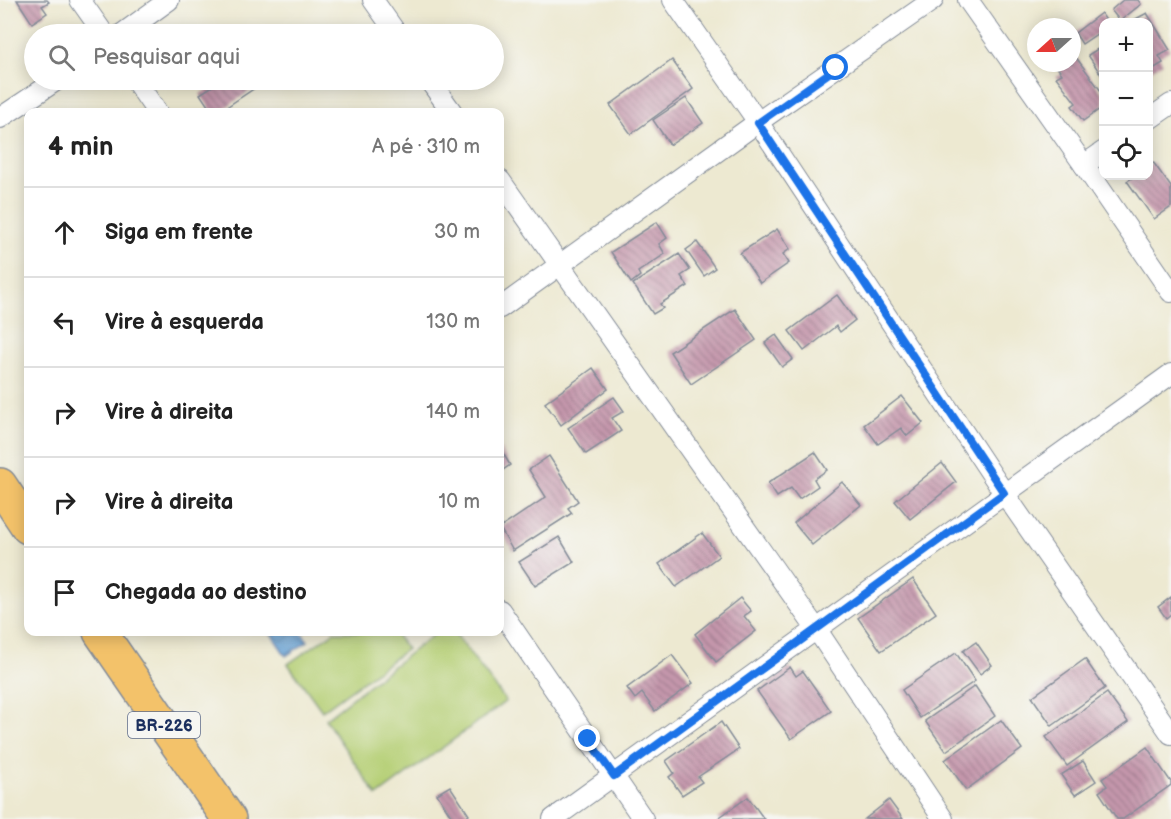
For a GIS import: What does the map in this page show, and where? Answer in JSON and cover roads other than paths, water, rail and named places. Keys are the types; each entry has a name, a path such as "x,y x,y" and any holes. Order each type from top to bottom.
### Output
{"highway":[{"path":"0,486 24,521"},
{"name":"BR-226","path":"103,636 229,819"}],"street":[{"path":"80,0 97,24"},
{"path":"136,24 169,0"},
{"path":"373,0 390,24"},
{"path":"674,0 1004,493 1171,734"},
{"path":"504,305 933,0"},
{"path":"968,0 1171,292"},
{"path":"0,118 42,90"},
{"path":"142,90 154,108"},
{"path":"436,90 449,108"},
{"path":"1153,117 1171,104"},
{"path":"1084,165 1099,154"},
{"path":"504,186 817,630 943,819"},
{"path":"553,819 1171,374"},
{"path":"504,616 643,819"}],"water":[{"path":"273,636 304,636 308,641 286,656"}]}
